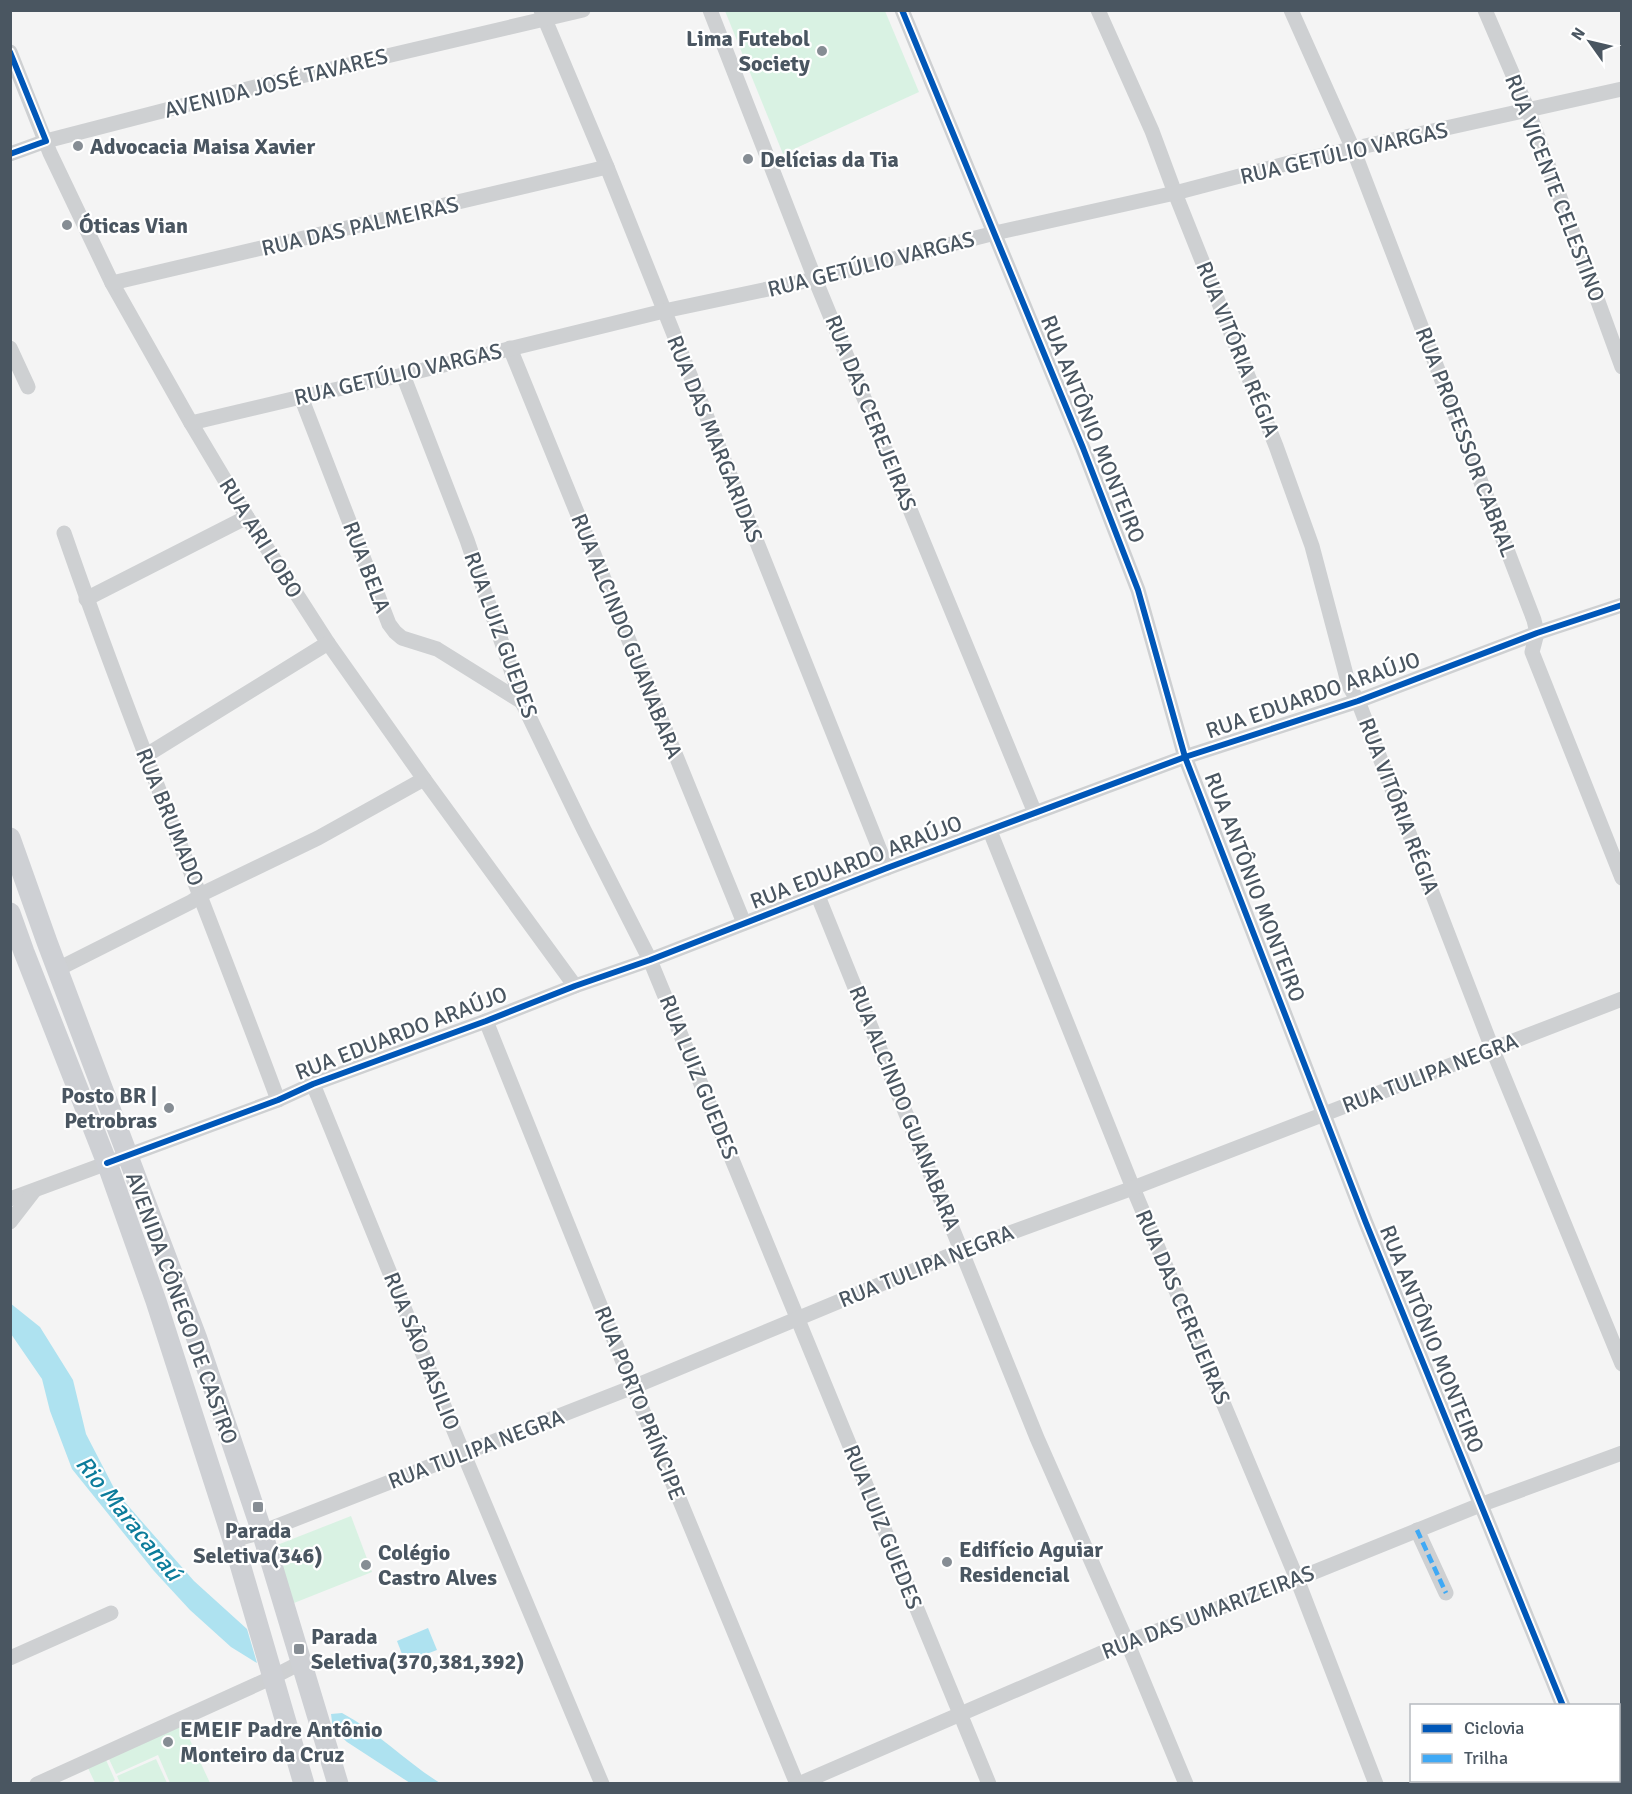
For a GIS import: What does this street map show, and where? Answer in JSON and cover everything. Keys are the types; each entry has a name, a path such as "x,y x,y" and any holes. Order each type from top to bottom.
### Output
{"main road":[{"name":"AVENIDA CÔNEGO DE CASTRO","path":"10,838 197,1339 262,1532 338,1784"},
{"name":"AVENIDA CÔNEGO DE CASTRO","path":"10,914 107,1163 156,1301 233,1540 304,1784"},
{"path":"24,952 47,942"}],"street":[{"name":"AVENIDA JOSÉ TAVARES","path":"10,154 46,141 263,85 543,15 583,10"},
{"name":"RUA DAS CEREJEIRAS","path":"710,10 815,279 1035,813"},
{"name":"RUA ANTÔNIO MONTEIRO","path":"902,10 1083,448 1138,590 1185,757 1366,1223 1562,1704"},
{"name":"RUA VITÓRIA RÉGIA","path":"1098,10 1152,131 1276,446 1312,546 1348,686 1358,701 1492,1048 1622,1364"},
{"name":"RUA PROFESSOR CABRAL","path":"1291,10 1353,149 1534,620 1537,633 1532,652 1622,878"},
{"name":"RUA VICENTE CELESTINO","path":"1485,10 1528,111 1622,367"},
{"name":"RUA DAS MARGARIDAS","path":"543,15 608,167 887,868"},
{"name":"RUA ARI LOBO","path":"10,52 46,141 112,283 247,517 328,644 575,986"},
{"name":"RUA GETÚLIO VARGAS","path":"191,423 402,375 664,311 815,279 995,233 1176,194 1293,162 1622,89"},
{"name":"RUA DAS PALMEIRAS","path":"112,283 608,167"},
{"path":"10,348 27,387"},
{"name":"RUA ALCINDO GUANABARA","path":"510,348 744,923"},
{"name":"RUA LUIZ GUEDES","path":"402,375 467,540 522,702 651,960 989,1784"},
{"name":"RUA BELA","path":"301,397 388,624 402,638 437,649 522,702"},
{"path":"86,598 247,517"},
{"name":"RUA BRUMADO","path":"64,533 145,756 201,895 278,1101"},
{"name":"RUA EDUARDO ARAÚJO","path":"10,1199 278,1101 313,1084 651,960 887,868 1185,757 1358,701 1537,633 1622,605"},
{"path":"145,756 328,644"},
{"path":"58,969 318,838 424,779"},
{"name":"RUA DAS CEREJEIRAS","path":"990,831 1133,1188 1297,1579 1376,1784"},
{"name":"RUA ALCINDO GUANABARA","path":"818,896 963,1250 1037,1438 1127,1642 1186,1784"},
{"name":"RUA TULIPA NEGRA","path":"233,1540 262,1532 633,1387 963,1250 1133,1188 1622,999"},
{"name":"RUA PORTO PRÍNCIPE","path":"486,1021 633,1387 798,1784"},
{"name":"RUA SÃO BASILIO","path":"313,1084 463,1454 602,1784"},
{"path":"10,1222 35,1190"},
{"name":"RUA DAS UMARIZEIRAS","path":"798,1784 1127,1642 1297,1579 1480,1505 1622,1453"},
{"path":"1417,1530 1446,1593"},
{"path":"10,1658 111,1613"},
{"path":"37,1784 302,1662"}],"green space":[{"name":"Lima Futebol Society","path":"725,11 885,11 919,92 783,154"},
{"path":"351,1516 372,1572 294,1603 272,1547"},
{"path":"183,1725 210,1783 170,1783 158,1755 116,1774 109,1759"},
{"path":"156,1759 167,1783 120,1783 117,1776"},
{"path":"106,1760 115,1780 112,1783 95,1783 88,1768"}],"water":[{"name":"Rio Maracanaú","path":"10,1303 40,1327 73,1380 86,1434 116,1492 194,1581 247,1629 257,1663 231,1647 190,1610 154,1571 72,1469 50,1411 42,1379 11,1334"},
{"path":"428,1628 437,1650 405,1662 397,1641"},
{"path":"342,1713 368,1729 440,1783 410,1783 347,1742 333,1729 331,1714"}],"marked path":[{"path":"1417,1530 1446,1593"}],"cycle path":[{"path":"902,10 1083,448 1138,590 1185,757 1366,1223 1562,1704"},
{"path":"10,52 46,141 10,154"},
{"path":"107,1163 1185,757 1358,701 1537,633 1622,605"}],"place":[{"name":"Lima Futebol Society","path":"822,51"},
{"name":"Advocacia Maisa Xavier","path":"78,146"},
{"name":"Delícias da Tia","path":"748,159"},
{"name":"Óticas Vian","path":"67,225"},
{"name":"Posto BR | Petrobras","path":"169,1108"},
{"name":"Parada Seletiva(346)","path":"258,1507"},
{"name":"Edifício Aguiar Residencial","path":"947,1562"},
{"name":"Colégio Castro Alves","path":"366,1565"},
{"name":"Parada Seletiva(370,381,392)","path":"299,1649"},
{"name":"EMEIF Padre Antônio Monteiro da Cruz","path":"168,1742"}]}
